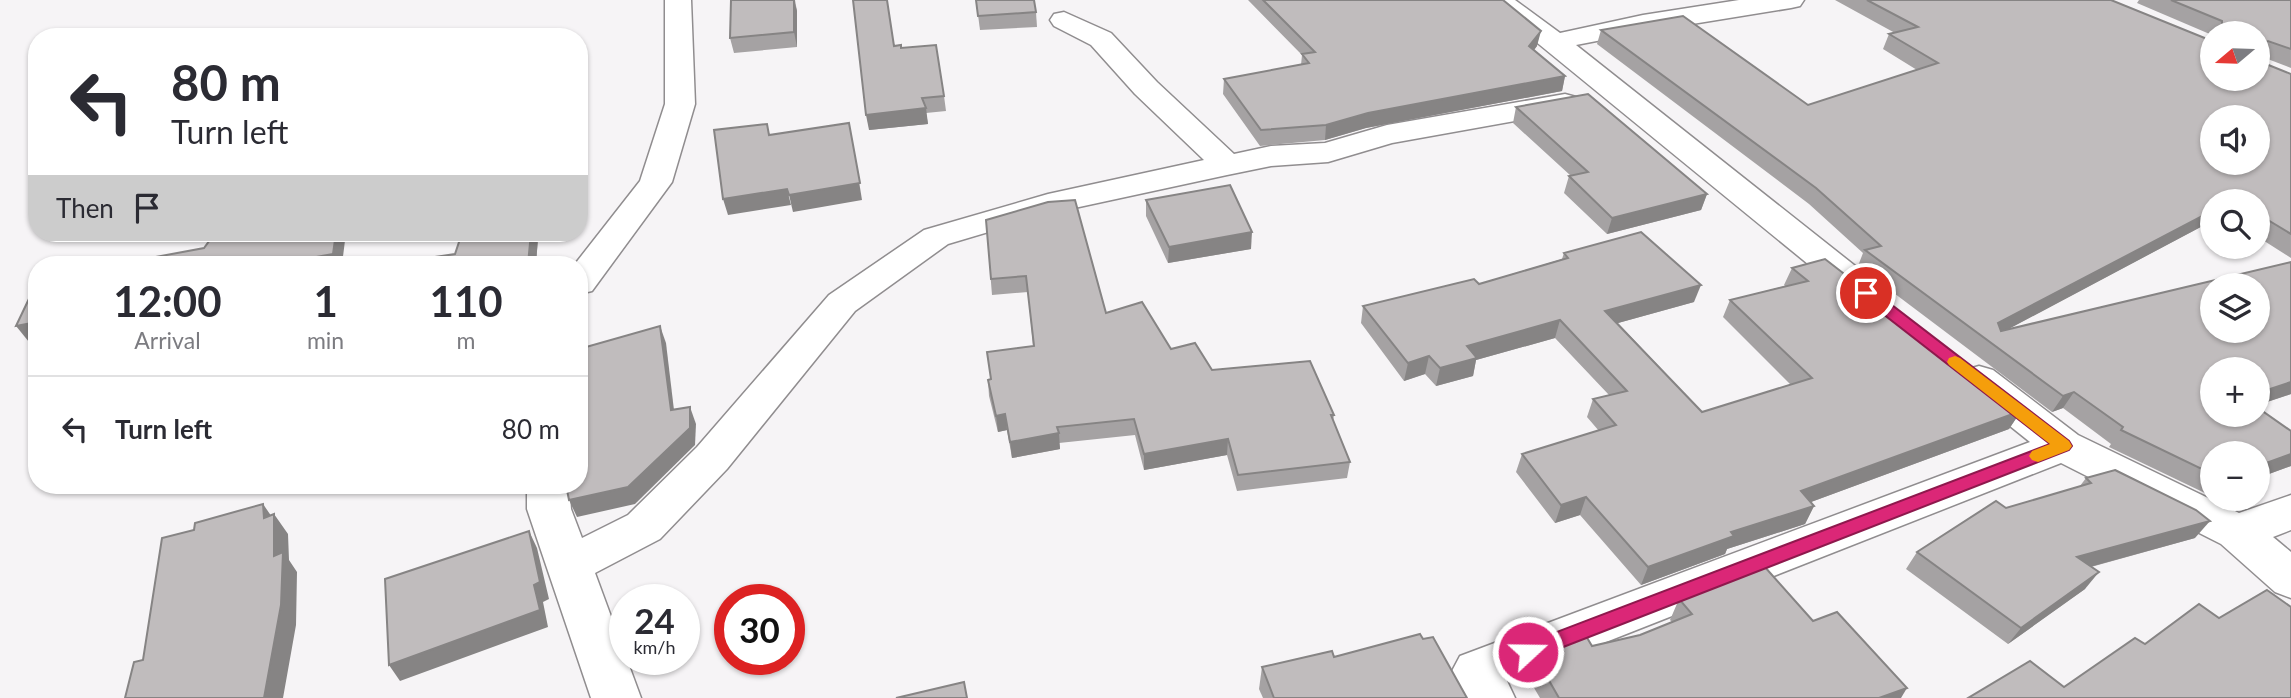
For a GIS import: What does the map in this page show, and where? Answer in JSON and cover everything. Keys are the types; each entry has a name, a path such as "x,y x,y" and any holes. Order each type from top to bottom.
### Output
{"street":[{"path":"588,271 656,182 680,104 678,0"},
{"path":"1498,0 1556,42 1778,225 1888,310"},
{"path":"1556,42 1657,19 1791,0"},
{"path":"1064,20 1101,39 1146,88 1227,165"},
{"path":"569,565 643,527 712,458 842,303 936,237 1048,204 1227,165 1271,156 1328,152 1387,134 1618,92"},
{"path":"1954,361 2063,446 2237,532 2291,579"},
{"path":"1490,698 1476,671 2063,446"},
{"path":"548,494 549,509 615,698"},
{"path":"2237,532 2291,512"}],"building":[{"path":"731,0 794,0 794,32 730,38"},
{"path":"853,0 887,0 894,46 901,45 901,48 936,45 944,96 922,98 926,108 866,115"},
{"path":"976,0 1034,0 1036,12 978,16"},
{"path":"1263,0 1503,0 1541,31 1529,46 1565,76 1368,113 1326,125 1261,130 1224,79 1309,63 1302,54 1315,52"},
{"path":"1867,0 2111,0 2200,36 2200,91 2270,91 2270,66 2291,74 2291,234 2270,221 2270,189 2200,189 2200,217 1998,323 2001,331 2200,284 2200,343 2270,343 2270,273 2245,273 2291,262 2291,382 2270,389 2270,357 2200,357 2200,427 2270,427 2270,416 2291,431 2291,454 2270,462 2270,441 2200,441 2200,468 2121,430 2123,427 2074,392 2063,396 1865,250 1881,246 1816,188 1601,30 1683,16 1808,105 1938,63 1889,34 1918,27"},
{"path":"2171,0 2291,0 2291,49 2270,42 2270,21 2222,21"},
{"path":"1588,94 1707,194 1612,218 1569,176 1588,172 1516,107"},
{"path":"849,123 860,183 789,195 787,189 723,199 714,130 767,124 769,135"},
{"path":"1230,185 1252,232 1169,247 1146,200"},
{"path":"1075,200 1106,313 1142,302 1171,349 1195,343 1212,370 1310,361 1334,415 1331,415 1350,462 1238,475 1228,439 1144,454 1134,419 1057,427 1059,433 1010,442 1005,414 996,416 988,380 991,379 987,352 1034,346 1026,276 991,279 986,220 1048,202"},
{"path":"1641,232 1701,285 1605,311 1702,412 1812,378 1730,300 1808,281 1792,268 1825,259 2021,411 1801,491 1814,506 1731,532 1734,536 1648,567 1586,497 1561,505 1522,454 1616,425 1593,399 1627,391 1560,320 1467,346 1477,358 1440,368 1429,356 1408,363 1363,306 1474,279 1479,284 1568,258 1564,253"},
{"path":"208,242 335,242 333,254 322,256 161,256 204,248"},
{"path":"459,242 530,242 529,256 442,256 455,254"},
{"path":"28,301 28,324 16,326"},
{"path":"660,326 671,410 690,407 690,428 628,487 569,500 568,494 588,494 588,346"},
{"path":"2115,470 2196,510 2210,521 2077,557 2099,572 2021,628 1917,552 1996,501 2006,508 2091,483 2086,478"},
{"path":"263,504 264,518 274,514 274,556 283,552 281,605 264,698 125,698 134,662 143,660 162,538 194,530 195,523"},
{"path":"529,531 540,582 534,585 540,610 389,665 385,579"},
{"path":"1764,566 1813,621 1837,612 1907,688 1879,698 1559,698 1535,656 1586,636 1592,646 1640,635 1692,614 1679,599"},
{"path":"2267,590 2291,607 2291,698 1968,698 2030,661 2064,687 2135,638 2145,644 2199,604 2219,618"},
{"path":"1420,634 1423,639 1433,637 1467,698 1274,698 1262,667 1332,651 1334,657"},
{"path":"964,682 967,698 896,698"}],"slow traffic":[{"path":"1955,362 2063,446 2038,456"}],"route":[{"path":"1528,652 2063,446 1866,293"}]}
